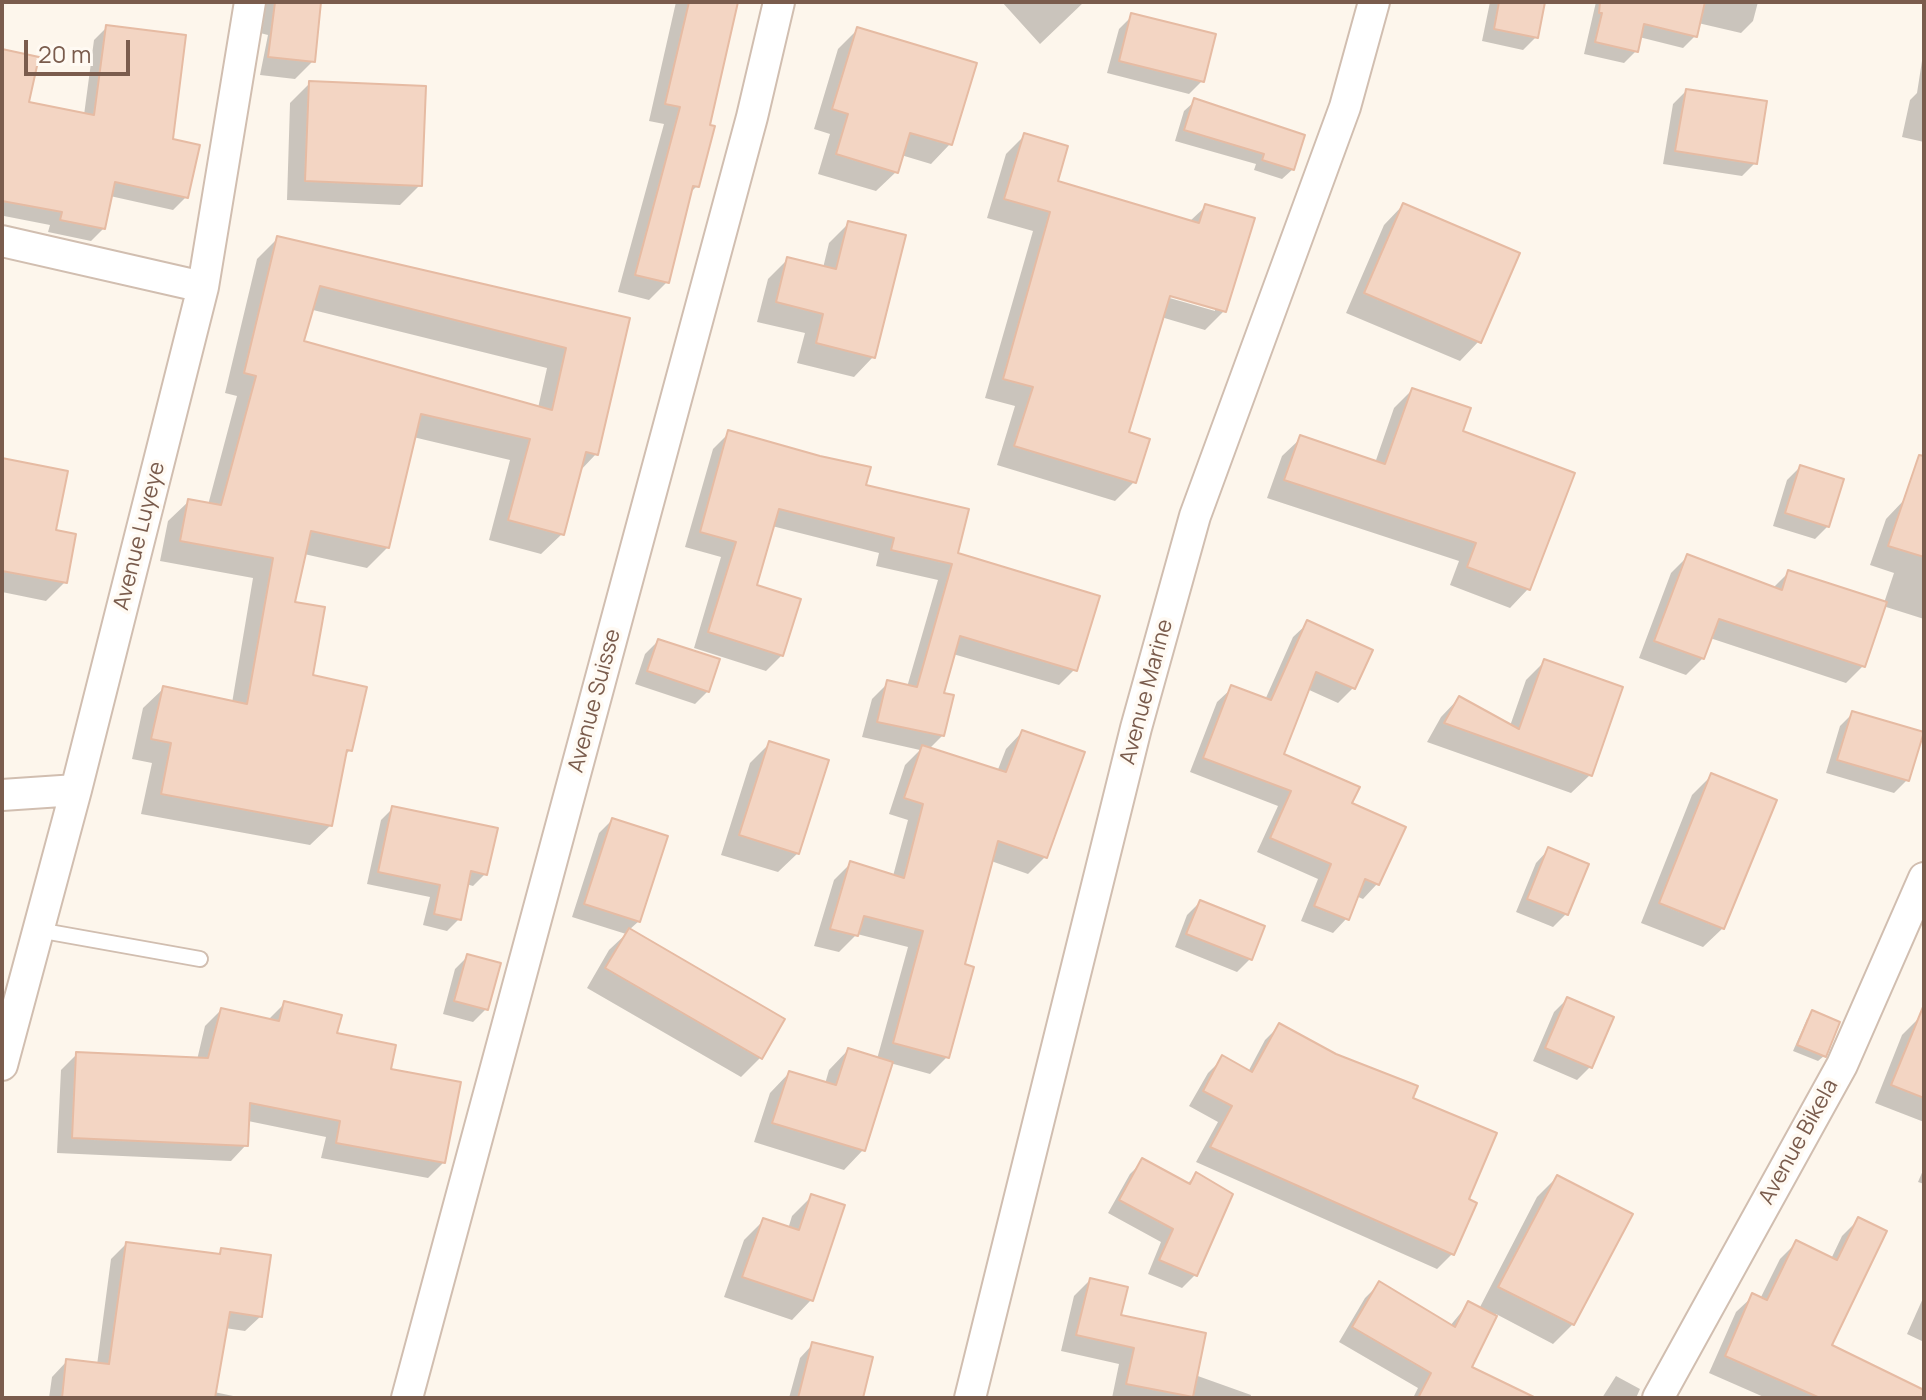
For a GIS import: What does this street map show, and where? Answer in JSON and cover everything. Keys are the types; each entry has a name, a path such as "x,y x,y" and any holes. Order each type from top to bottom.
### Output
{"street":[{"name":"Avenue Luyeye","path":"2,1065 76,790 203,287 250,2"},
{"name":"Avenue Suisse","path":"407,1398 744,148 779,2"},
{"name":"Avenue Marine","path":"970,1398 1136,728 1195,516 1345,107 1374,2"},
{"path":"2,241 203,287"},
{"path":"2,795 76,790"},
{"name":"Avenue Bikela","path":"1658,1398 1842,1065 1924,878"}],"lane":[{"path":"38,930 200,959"}],"building":[{"path":"275,2 321,2 315,62 268,57"},
{"path":"689,2 738,2 710,125 715,126 699,187 693,186 669,283 635,275 680,107 665,104"},
{"path":"1499,2 1545,2 1538,38 1494,29"},
{"path":"1600,2 1705,2 1697,37 1644,24 1638,52 1595,42 1602,13 1599,13"},
{"path":"1131,13 1216,34 1204,82 1119,61"},
{"path":"106,25 186,35 173,139 200,145 188,198 115,182 105,229 60,220 62,212 2,201 2,49 39,57 29,102 94,115"},
{"path":"857,27 977,63 952,145 910,133 898,173 836,154 848,114 832,109"},
{"path":"309,81 426,86 422,186 305,181"},
{"path":"1686,89 1767,101 1757,164 1675,151"},
{"path":"1194,98 1305,135 1294,170 1262,160 1264,154 1184,130"},
{"path":"1024,133 1068,146 1058,181 1199,223 1205,204 1255,218 1226,312 1170,296 1129,432 1150,439 1136,483 1014,446 1033,387 1003,379 1050,212 1004,199"},
{"path":"1403,203 1520,253 1481,343 1364,293"},
{"path":"848,221 906,235 875,358 816,343 823,314 776,302 787,257 836,269"},
{"path":"277,236 630,318 598,455 586,452 564,535 508,520 530,439 421,414 389,548 311,531 295,602 325,607 313,675 367,687 352,751 347,750 332,826 161,794 171,743 151,739 163,686 247,704 273,558 180,541 188,499 221,505 256,376 244,373","holes":["320,286 566,348 552,410 304,341"]},
{"path":"1412,388 1471,408 1463,431 1575,473 1530,590 1467,567 1476,543 1284,480 1300,435 1385,464"},
{"path":"728,430 871,467 866,485 969,509 958,553 1100,596 1077,671 960,636 944,693 954,695 944,736 877,722 887,680 917,687 952,564 891,550 894,538 779,509 757,585 801,599 783,656 708,632 736,542 700,532"},
{"path":"1919,455 1924,456 1924,557 1888,546"},
{"path":"2,458 68,471 56,530 76,534 67,583 2,571"},
{"path":"1800,465 1844,479 1829,527 1785,513"},
{"path":"1687,554 1782,590 1788,570 1887,602 1865,667 1719,619 1704,659 1654,641"},
{"path":"1307,620 1373,650 1355,689 1316,672 1284,754 1360,787 1352,803 1406,827 1379,885 1365,879 1349,920 1314,906 1331,864 1270,838 1291,791 1203,758 1231,685 1271,700"},
{"path":"658,639 720,659 709,692 647,671"},
{"path":"1544,659 1623,687 1592,776 1444,723 1459,696 1519,729"},
{"path":"1852,711 1924,732 1909,781 1837,760"},
{"path":"1022,730 1085,752 1047,858 998,841 965,964 974,967 949,1058 893,1043 923,931 864,916 858,936 830,929 850,861 904,878 923,804 904,798 922,745 1006,772"},
{"path":"769,741 829,760 799,854 739,835"},
{"path":"1711,773 1777,800 1724,929 1659,903"},
{"path":"392,806 498,828 487,875 471,871 461,920 434,914 440,885 378,872"},
{"path":"612,818 668,836 640,922 584,904"},
{"path":"1548,847 1589,864 1568,915 1527,899"},
{"path":"1200,900 1265,926 1252,960 1186,934"},
{"path":"629,928 785,1019 762,1059 605,968"},
{"path":"467,954 501,963 488,1010 454,1001"},
{"path":"1567,997 1614,1017 1592,1068 1545,1048"},
{"path":"284,1001 342,1015 337,1033 396,1045 391,1069 461,1082 445,1163 336,1143 340,1121 250,1103 248,1146 72,1138 76,1052 208,1058 221,1008 279,1021"},
{"path":"1924,1007 1924,1098 1891,1085"},
{"path":"1812,1010 1840,1022 1826,1057 1797,1045"},
{"path":"1279,1023 1336,1054 1418,1086 1413,1098 1497,1133 1469,1199 1477,1203 1454,1255 1210,1147 1232,1106 1203,1091 1222,1055 1252,1072"},
{"path":"848,1048 893,1062 865,1151 772,1123 789,1071 836,1085"},
{"path":"1142,1158 1190,1184 1196,1172 1233,1194 1197,1276 1159,1260 1173,1229 1119,1200"},
{"path":"1557,1175 1633,1214 1574,1325 1498,1287"},
{"path":"811,1194 845,1205 813,1301 742,1277 763,1218 799,1230"},
{"path":"1858,1217 1887,1231 1832,1345 1924,1390 1924,1398 1820,1398 1725,1356 1752,1293 1767,1300 1796,1240 1837,1260"},
{"path":"126,1242 220,1254 221,1248 271,1255 262,1317 230,1312 215,1398 62,1398 66,1359 109,1364"},
{"path":"1090,1278 1128,1287 1121,1315 1206,1333 1193,1397 1126,1384 1134,1348 1076,1335"},
{"path":"1379,1281 1455,1327 1468,1301 1497,1316 1472,1367 1536,1398 1418,1398 1431,1373 1352,1327"},
{"path":"812,1342 873,1357 863,1398 798,1398"}]}
